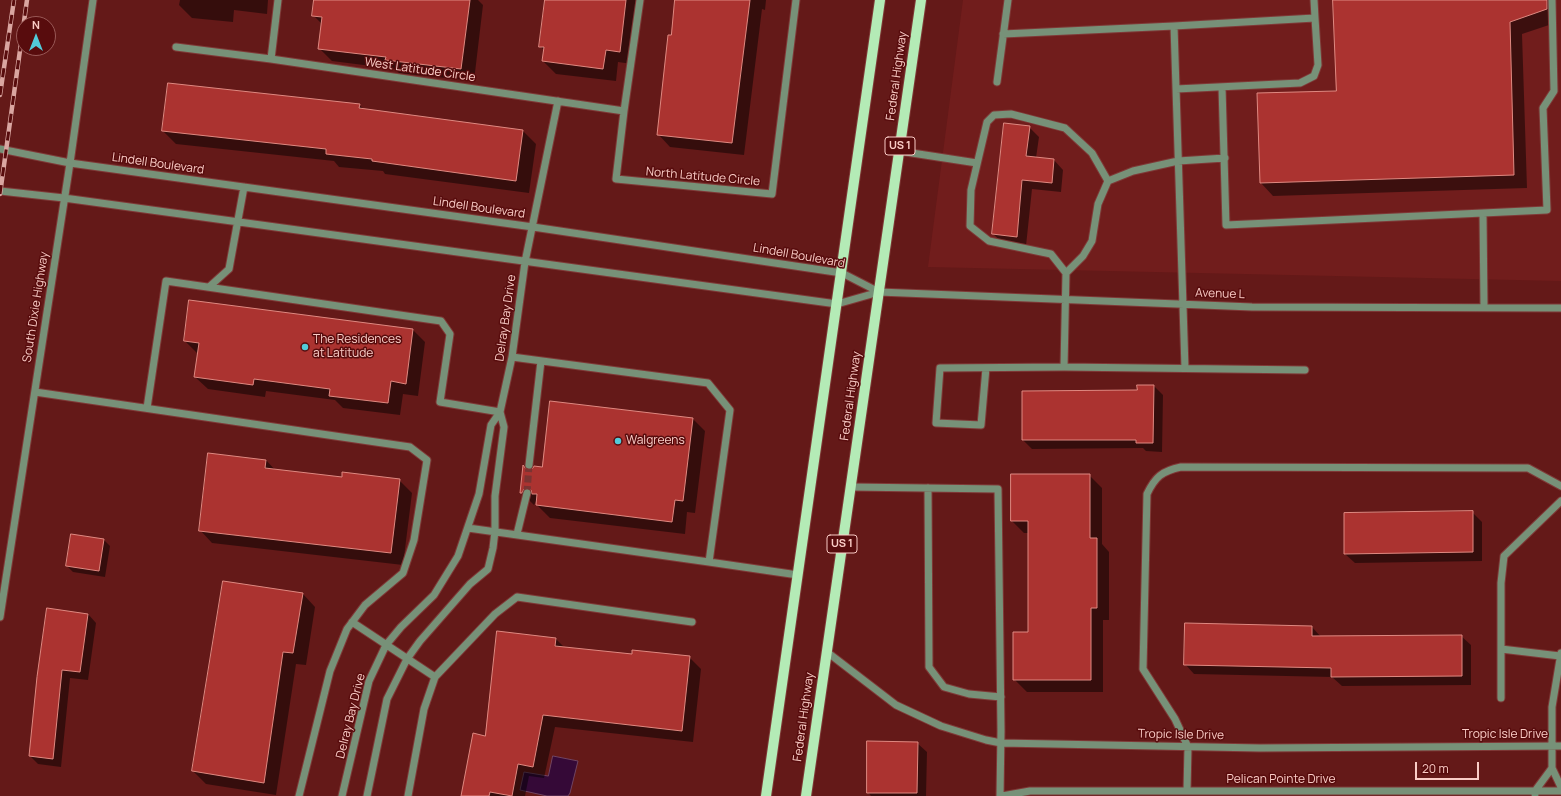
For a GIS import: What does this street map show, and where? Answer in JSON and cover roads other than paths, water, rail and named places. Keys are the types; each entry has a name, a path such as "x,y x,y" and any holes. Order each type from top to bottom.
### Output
{"main road":[{"path":"766,796 880,0"},
{"name":"Federal Highway","path":"806,796 921,0"},
{"path":"768,781 772,796"}],"street":[{"name":"South Dixie Highway","path":"0,617 70,163 93,0"},
{"path":"271,59 278,0"},
{"name":"North Latitude Circle","path":"640,0 616,179 772,194 796,0"},
{"path":"997,82 1008,0"},
{"path":"1176,89 1300,83 1314,76 1318,65 1314,0"},
{"path":"1222,87 1226,225 1547,210 1543,108 1554,90 1552,0"},
{"path":"1003,34 1315,18"},
{"path":"1174,26 1185,368"},
{"name":"West Latitude Circle","path":"176,46 624,111"},
{"name":"Delray Bay Drive","path":"342,796 369,681 386,645 401,627 434,595 458,556 479,494 491,426 500,412 512,357 525,262 558,101"},
{"path":"1064,367 1066,273 1051,254 989,241 970,226 971,190 987,122 994,115 1011,114 1065,128 1092,153 1108,181"},
{"name":"Lindell Boulevard","path":"0,150 70,163 533,227 842,272 879,292"},
{"path":"899,151 977,163"},
{"path":"1066,273 1082,256 1092,241 1098,204 1108,181 1133,171 1178,161 1225,158"},
{"path":"209,287 229,269 244,187"},
{"path":"0,190 837,304 879,292"},
{"path":"1482,213 1484,307"},
{"path":"147,408 166,281 441,321 450,334 440,402 500,412"},
{"name":"Avenue L","path":"879,292 1252,307 1561,308"},
{"path":"512,357 708,383 730,410 709,562"},
{"path":"529,465 541,360"},
{"path":"986,368 981,425 936,423 940,368 1064,367 1305,370"},
{"path":"35,392 410,448 427,460 414,540 403,573 365,605 347,629 330,671 299,796"},
{"name":"Delray Bay Drive","path":"367,796 387,699 407,659 420,640 470,584 488,569 495,531 495,496 504,427 500,412"},
{"path":"1187,791 1188,747 1175,719 1143,668 1147,494 1159,475 1169,469 1181,467 1528,468 1561,486"},
{"path":"851,486 998,489 1001,796"},
{"path":"928,488 929,668 944,687 969,694 1001,697"},
{"path":"517,534 527,493"},
{"path":"1501,698 1501,583 1504,556 1561,501"},
{"path":"468,528 798,575"},
{"path":"408,796 424,709 435,677 495,614 517,596 692,622"},
{"path":"352,622 435,677"},
{"path":"1501,649 1560,655 1552,706 1552,768 1561,787"},
{"name":"Tropic Isle Drive","path":"827,652 896,705 941,726 986,740 1001,743 1260,748 1561,746"},
{"path":"1535,794 1552,768"},
{"name":"Pelican Pointe Drive","path":"1001,796 1030,791 1535,794 1561,791"}],"tunnel":[{"path":"527,493 529,465"}],"railway":[{"path":"0,95 14,0"},
{"path":"0,194 27,0"}],"place":[{"name":"The Residences at Latitude","path":"305,347"},
{"name":"Walgreens","path":"618,441"}]}
